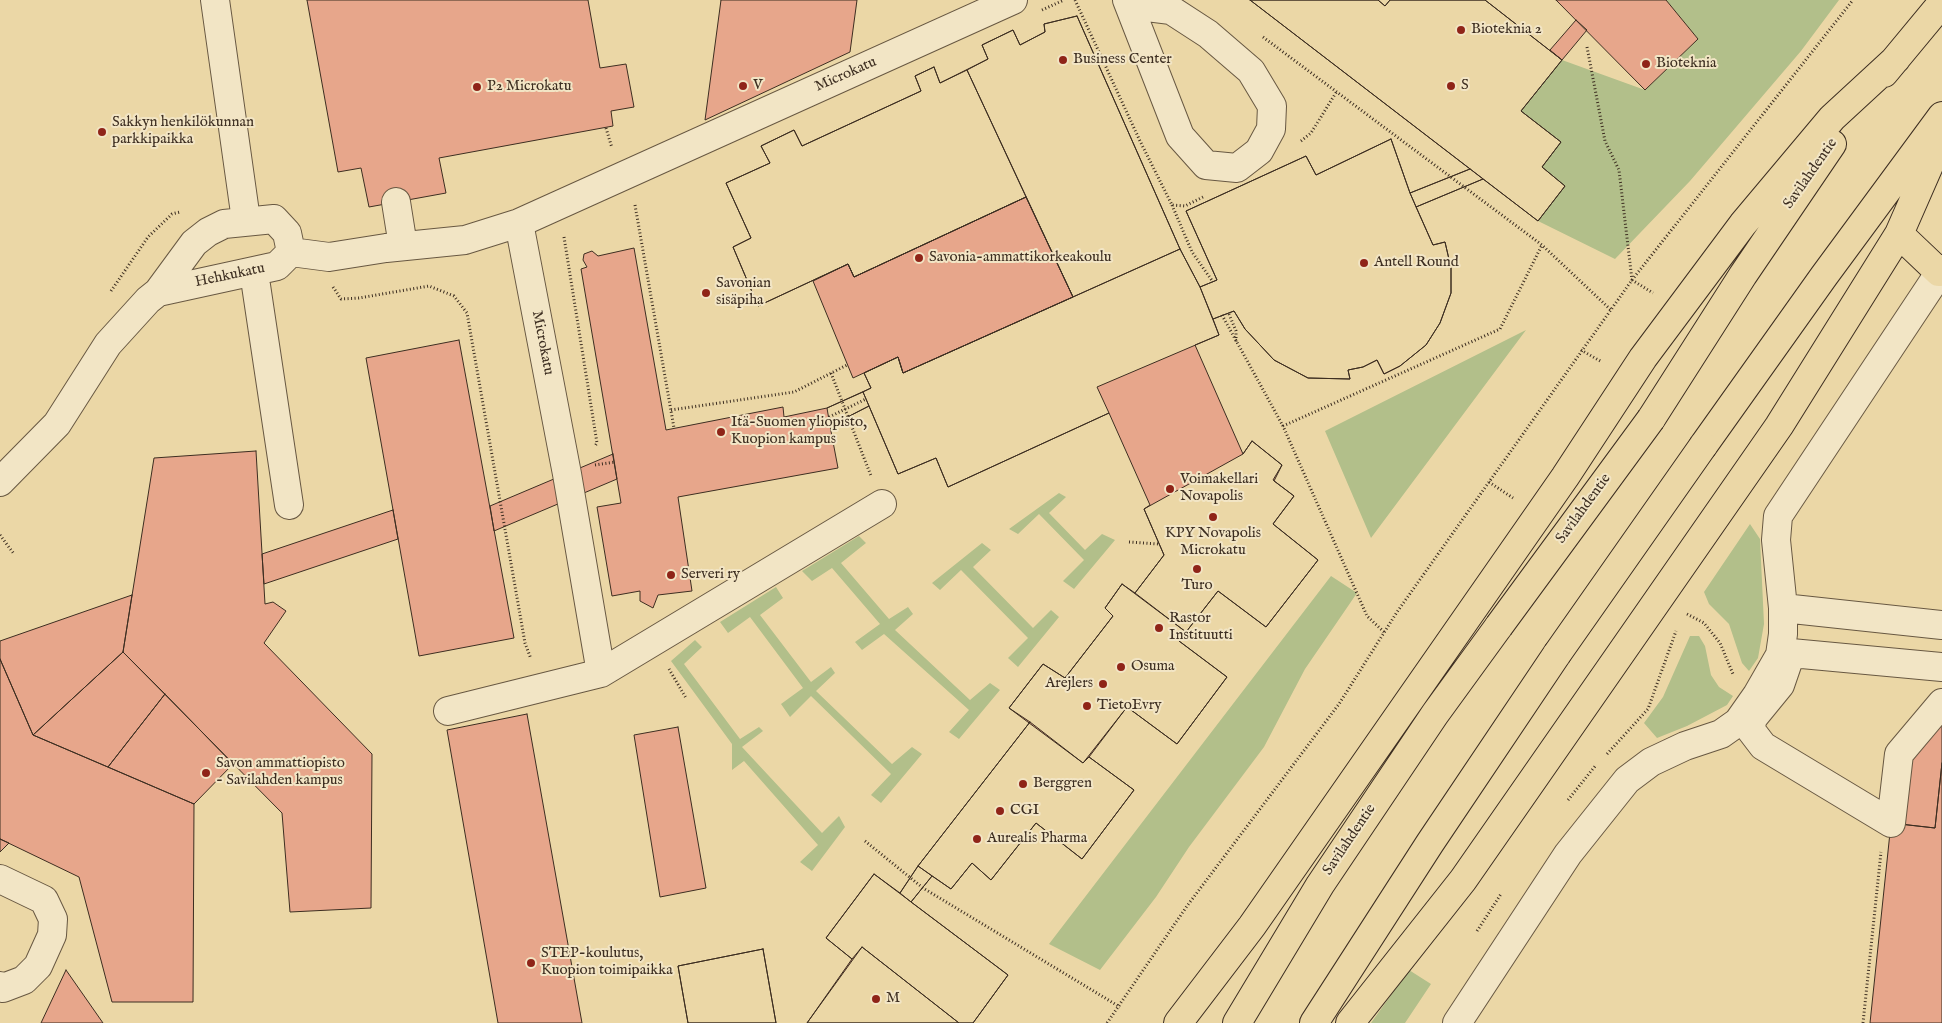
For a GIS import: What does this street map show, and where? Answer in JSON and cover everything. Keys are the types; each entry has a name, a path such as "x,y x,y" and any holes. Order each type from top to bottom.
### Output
{"main road":[{"name":"Savilahdentie","path":"1237,1023 1336,861 1499,626 1651,419 1808,177 1896,59 1942,3"},
{"path":"1178,1023 1252,926 1560,485 1643,358 1743,224 1832,118 1896,59"},
{"path":"1314,1023 1430,843 1558,654 1824,276 1942,116"},
{"path":"1350,1023 1463,880 1779,426 1899,234 1942,136"},
{"path":"1899,234 1940,271"}],"street":[{"path":"215,0 246,220"},
{"name":"Microkatu","path":"601,673 520,223 1013,0"},
{"path":"1129,3 1171,10 1208,34 1251,71 1272,106 1271,129 1259,151 1237,168 1206,165 1180,136 1137,30 1129,3"},
{"path":"396,202 403,246"},
{"name":"Hehkukatu","path":"0,482 57,424 108,344 148,300 158,292 194,243 208,232 224,224 246,220 274,219 287,233 291,252 277,266 158,292"},
{"path":"291,252 329,257 403,246 465,240 520,223"},
{"path":"1457,1023 1568,854 1627,780 1651,762 1685,746 1721,734 1738,722 1757,695 1780,655 1783,608 1776,540 1778,516 1891,348 1940,271"},
{"path":"254,272 289,505"},
{"path":"448,711 601,673 882,504"},
{"path":"1783,608 1942,624"},
{"path":"1942,667 1791,653 1780,685 1753,718 1750,729 1763,746 1891,824 1899,754 1942,702"},
{"path":"0,879 44,900 53,919 52,935 38,966 24,980 3,988 0,986"}],"path":[{"path":"1107,1023 1120,1007 1187,906 1340,704 1384,632 1610,310 1853,0"},
{"path":"1260,34 1542,245 1610,310"},
{"path":"1587,47 1605,141 1619,170 1632,280"},
{"path":"635,203 674,428"},
{"path":"1172,205 1192,252 1213,282"},
{"path":"1283,426 1500,330 1542,245"},
{"path":"329,257 333,290 341,298 359,298 429,286 454,296 467,313 525,642 542,688"},
{"path":"1632,280 1658,296"},
{"path":"1229,314 1236,331 1236,342"},
{"path":"1222,315 1283,426 1367,616 1384,632"},
{"path":"1581,350 1606,365"},
{"path":"671,410 794,392 847,365"},
{"path":"831,373 882,504"},
{"path":"829,417 866,399"},
{"path":"587,467 615,462"},
{"path":"0,535 14,554"},
{"path":"1129,542 1159,544"},
{"path":"1682,610 1704,623 1720,642 1728,667 1737,681 1757,695"},
{"path":"1862,1023 1885,820"},
{"path":"866,841 923,888 1120,1007"}],"green space":[{"path":"1666,0 1839,0 1801,51 1690,181 1615,259 1538,221 1565,186 1542,167 1561,142 1521,111 1562,60 1645,90 1698,39"},
{"path":"1526,330 1371,538 1325,431"},
{"path":"1059,493 1066,497 1049,513 1085,550 1102,534 1115,540 1074,589 1063,581 1084,560 1039,514 1018,534 1009,529"},
{"path":"1750,524 1760,539 1764,624 1758,658 1749,671 1742,663 1729,624 1709,604 1704,592"},
{"path":"859,536 866,543 841,563 889,619 908,607 913,614 895,630 970,700 990,683 1000,690 959,739 949,732 969,710 884,634 862,650 855,642 880,624 832,568 812,581 802,571"},
{"path":"982,543 991,550 973,567 1033,628 1051,610 1059,617 1018,667 1008,658 1028,638 961,570 940,590 932,583"},
{"path":"1331,576 1357,593 1305,669 1264,747 1189,847 1156,897 1100,970 1049,944"},
{"path":"776,587 783,598 760,615 811,682 831,667 835,673 816,691 892,764 912,747 922,754 881,803 871,795 891,774 811,696 790,717 781,704 803,688 750,617 728,633 720,622"},
{"path":"1690,636 1699,636 1705,646 1711,675 1719,687 1733,696 1727,705 1687,726 1657,738 1644,723 1663,697"},
{"path":"695,640 702,647 684,664 740,739 759,727 763,731 742,747 822,833 839,816 845,827 812,871 800,862 818,845 744,761 732,770 732,744 671,661"},
{"path":"1409,970 1431,984 1405,1023 1371,1023"}],"building":[{"name":"P2 Microkatu","path":"307,0 588,0 600,68 626,64 634,107 611,111 613,126 439,158 446,193 369,207 361,168 338,172"},
{"name":"V","path":"721,0 857,0 850,52 705,120"},
{"name":"KPY Novapolis Microkatu","path":"1250,0 1378,0 1385,6 1390,0 1485,0 1562,60 1521,111 1561,142 1542,167 1565,186 1538,221 1483,179 1416,207 1433,245 1445,242 1451,268 1451,293 1440,323 1426,345 1400,366 1384,374 1377,360 1363,367 1348,370 1350,379 1308,378 1274,360 1245,329 1234,311 1213,319 1219,335 1195,345 1243,454 1252,441 1282,465 1274,481 1294,496 1273,524 1318,560 1266,627 1218,591 1179,641 1227,677 1177,744 1127,707 1089,757 1134,790 1082,859 1036,823 991,880 972,863 951,889 932,876 911,902 1008,975 973,1023 807,1023 852,959 826,938 874,874 900,893 918,866 1030,722 1009,708 1043,664 1065,678 1113,616 1105,608 1122,584 1135,593 1164,555 1144,509 1150,505 1109,413 948,487 936,458 898,474 869,406 830,426 838,468 678,497 692,591 658,595 653,608 640,601 640,591 612,596 597,507 621,503 581,269 587,267 583,260 584,254 592,251 598,256 634,248 666,430 783,407 784,417 827,408 871,388 864,373 898,357 903,373 1073,297 1026,197 854,277 848,264 758,306 733,247 751,238 726,183 770,163 761,146 794,130 802,146 921,91 915,76 934,67 940,83 988,59 982,45 1013,30 1020,45 1045,32 1044,24 1077,16 1180,249 1200,287 1217,280 1186,211 1306,156 1316,175 1391,139 1410,193 1470,169"},
{"name":"S","path":"1250,0 1378,0 1385,6 1390,0 1485,0 1562,60 1521,111 1561,142 1542,167 1565,186 1538,221"},
{"name":"Bioteknia","path":"1556,0 1666,0 1698,39 1645,90"},
{"path":"1077,16 1180,249 1073,297 967,70 988,59 982,45 1013,30 1020,45 1045,32 1044,24"},
{"path":"1576,20 1587,30 1562,60 1550,50"},
{"path":"934,67 940,83 967,70 1026,197 854,277 848,264 758,306 733,247 751,238 726,183 770,163 761,146 794,130 802,146 921,91 915,76"},
{"path":"1391,139 1410,193 1433,245 1445,242 1451,268 1451,293 1440,323 1426,345 1400,366 1384,374 1377,360 1363,367 1348,370 1350,379 1308,378 1274,360 1245,329 1234,311 1213,319 1200,287 1217,280 1186,211 1306,156 1316,175"},
{"path":"1470,169 1483,179 1416,207 1410,193"},
{"path":"1026,197 1073,297 903,373 898,357 853,378 813,281 848,264 854,277"},
{"path":"1180,249 1200,287 1219,335 1097,387 1109,413 948,487 936,458 898,474 863,392 871,388 864,373 898,357 903,373"},
{"path":"459,340 514,638 419,656 366,358"},
{"path":"863,392 869,406 830,426 827,408"},
{"path":"1252,441 1282,465 1273,480 1294,496 1273,524 1318,560 1266,627 1218,591 1186,632 1135,593 1164,555 1144,509 1243,454"},
{"path":"256,451 265,604 273,602 286,611 264,643 372,754 371,908 290,912 282,813 123,652 154,458"},
{"path":"613,454 617,479 494,531 490,506"},
{"path":"393,510 398,539 264,584 262,554"},
{"path":"1122,584 1186,632 1179,641 1227,677 1177,744 1127,707 1083,763 1009,708 1043,664 1065,678 1113,616 1105,608"},
{"path":"132,595 123,652 33,735 0,659 0,641"},
{"path":"123,652 165,694 108,767 33,735"},
{"path":"0,659 33,735 194,804 193,1002 112,1002 79,877 0,839"},
{"path":"165,694 233,764 194,804 108,767"},
{"path":"1942,703 1942,763 1935,828 1891,823 1899,754"},
{"path":"527,714 582,1023 498,1023 447,730"},
{"path":"1030,722 1083,763 1089,757 1134,790 1082,859 1036,823 991,880 972,863 951,889 918,866"},
{"path":"678,727 706,888 660,897 634,735"},
{"path":"1942,763 1942,1023 1870,1023 1891,823 1935,828"},
{"path":"0,839 9,843 0,852"},
{"path":"918,866 932,876 911,902 900,893"},
{"path":"874,874 1008,975 973,1023 959,1023 862,947 852,959 826,938"},
{"name":"M","path":"862,947 959,1023 807,1023"},
{"path":"763,949 776,1023 688,1023 678,966"},
{"path":"763,949 776,1023 688,1023 678,966"},
{"path":"66,970 103,1023 41,1023"}],"place":[{"name":"Bioteknia 2","path":"1461,30"},
{"name":"Business Center","path":"1063,60"},
{"name":"Bioteknia","path":"1646,64"},
{"name":"V","path":"743,86"},
{"name":"S","path":"1451,86"},
{"name":"P2 Microkatu","path":"477,87"},
{"name":"Sakkyn henkilökunnan parkkipaikka","path":"102,132"},
{"name":"Savonia-ammattikorkeakoulu","path":"919,258"},
{"name":"Antell Round","path":"1364,263"},
{"name":"Savonian sisäpiha","path":"706,293"},
{"name":"Itä-Suomen yliopisto, Kuopion kampus","path":"721,432"},
{"name":"Voimakellari Novapolis","path":"1170,489"},
{"name":"KPY Novapolis Microkatu","path":"1213,517"},
{"name":"Turo","path":"1197,569"},
{"name":"Serveri ry","path":"671,575"},
{"name":"Rastor Instituutti","path":"1159,628"},
{"name":"Osuma","path":"1121,667"},
{"name":"Arejlers","path":"1103,684"},
{"name":"TietoEvry","path":"1087,706"},
{"name":"Savon ammattiopisto - Savilahden kampus","path":"206,773"},
{"name":"Berggren","path":"1023,784"},
{"name":"CGI","path":"1000,811"},
{"name":"Aurealis Pharma","path":"977,839"},
{"name":"STEP-koulutus, Kuopion toimipaikka","path":"531,963"},
{"name":"M","path":"876,999"}]}
